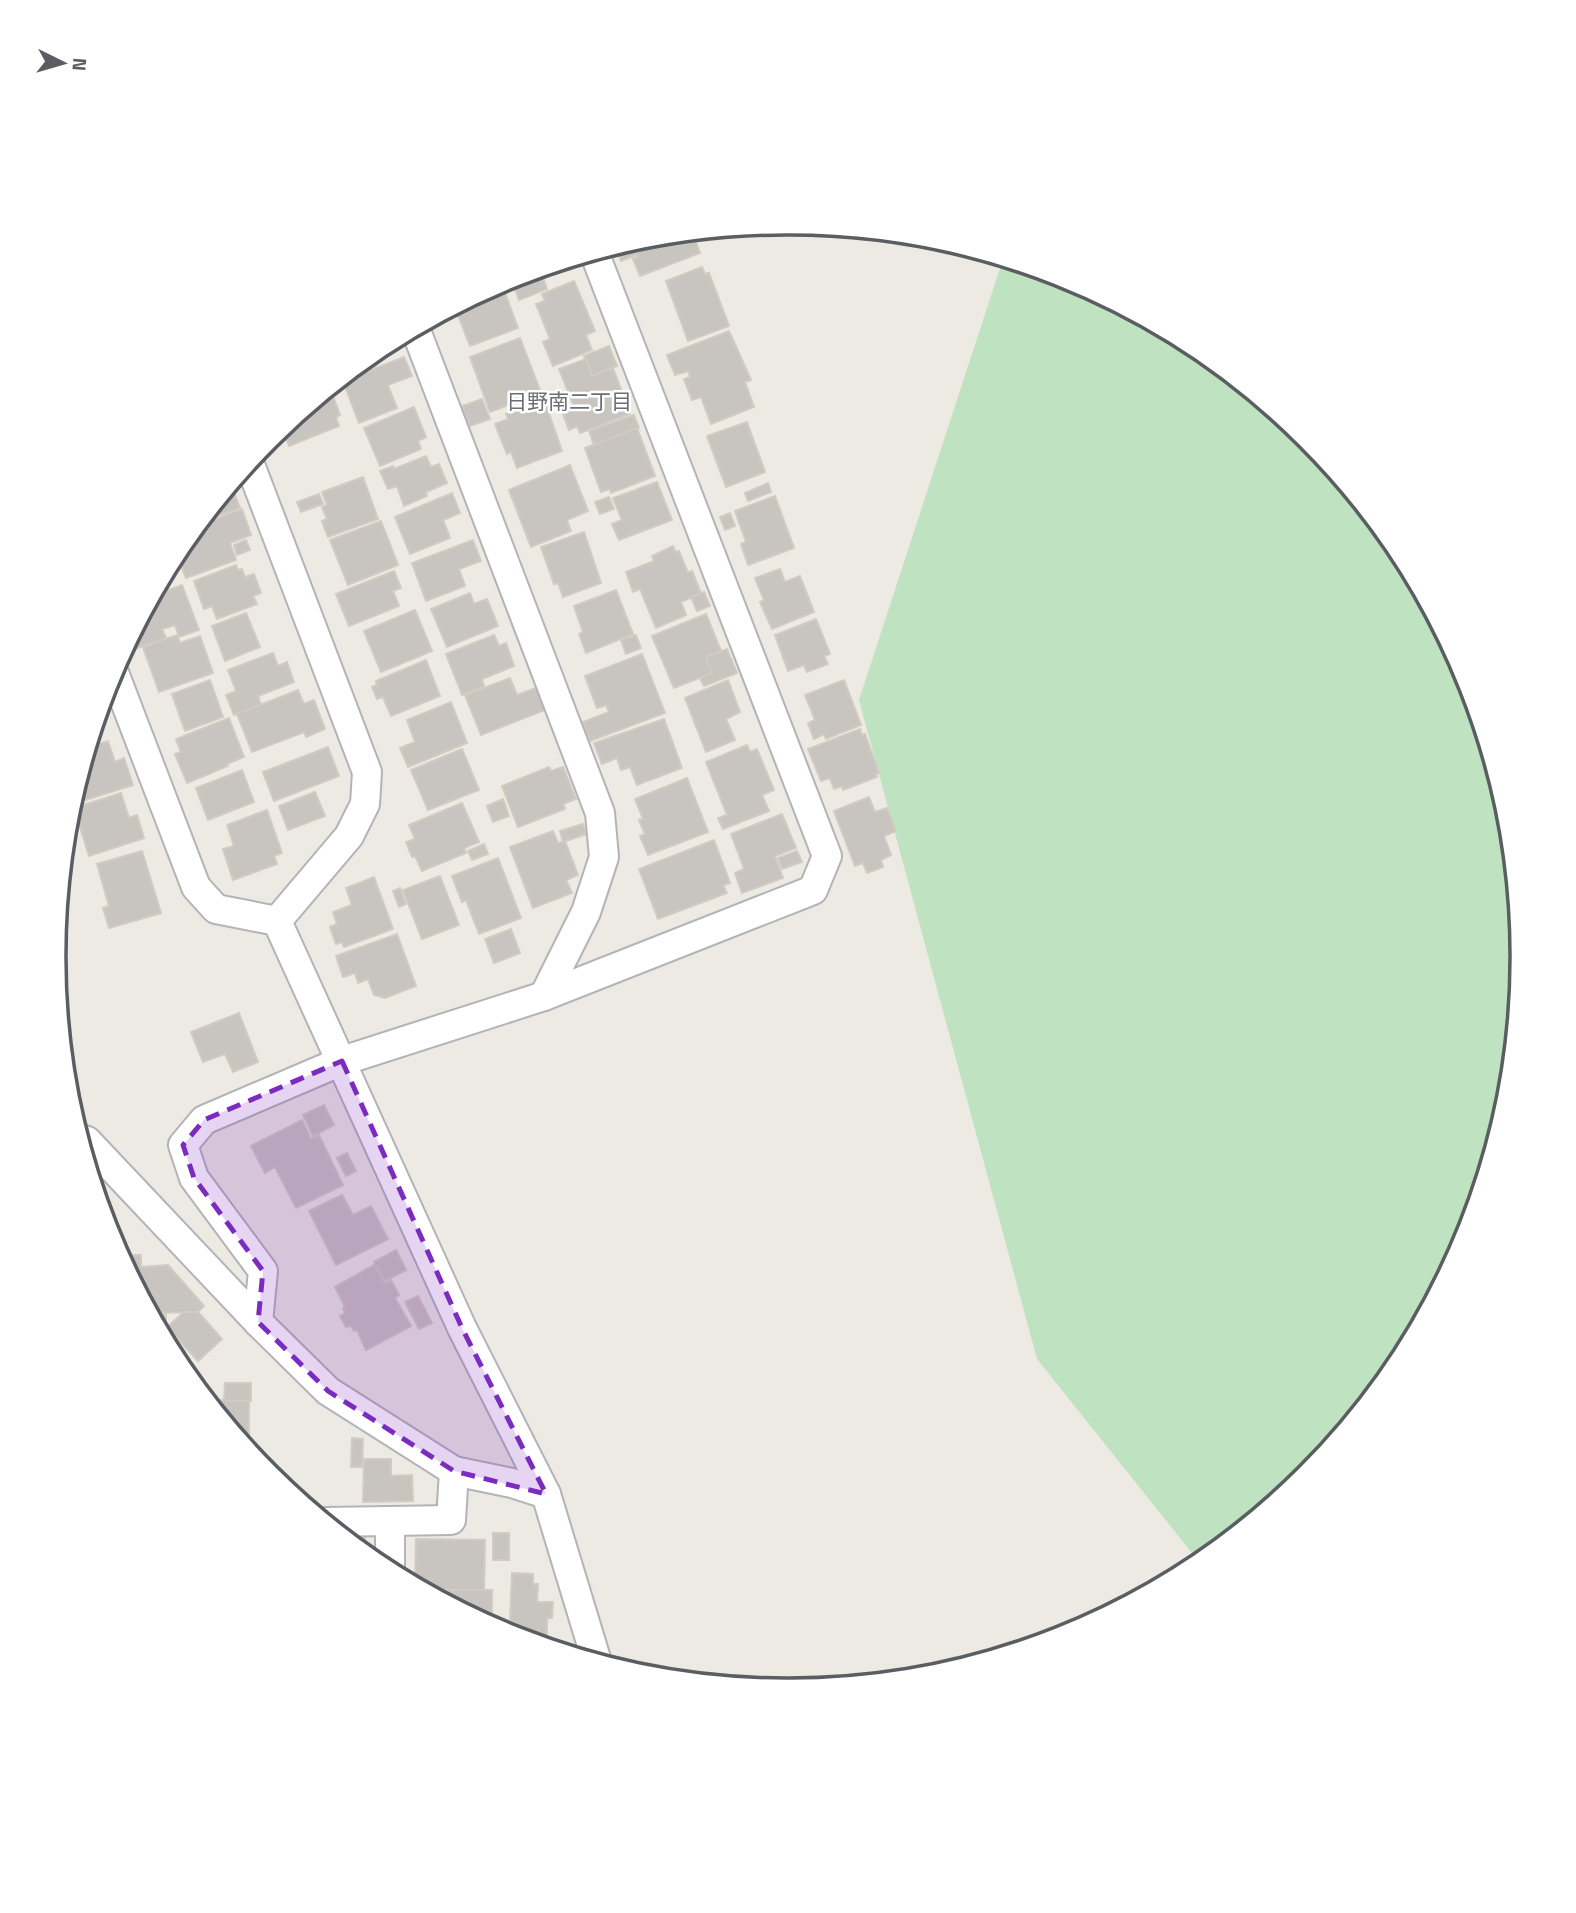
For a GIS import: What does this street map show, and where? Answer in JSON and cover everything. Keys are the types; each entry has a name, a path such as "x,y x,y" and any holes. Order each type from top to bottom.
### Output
{"street":[{"path":"258,1322 263,1271 194,1178 183,1145 204,1120 342,1061 544,996 813,890 827,856 597,261"},
{"path":"419,337 600,813 604,857 586,912 544,996"},
{"path":"253,473 367,772 365,804 349,835 277,921"},
{"path":"119,686 196,887 216,909 277,921"},
{"path":"277,921 462,1328 545,1494 594,1651"},
{"path":"92,1146 258,1322 328,1391 454,1471 512,1483 545,1494"},
{"path":"340,1522 451,1520 454,1471"},
{"path":"390,1522 390,1558"}],"highlighted area":[{"path":"342,1061 462,1328 546,1494 454,1471 328,1391 258,1322 263,1271 194,1178 183,1145 204,1120"}],"green space":[{"path":"1000,267 1064,290 1149,332 1227,384 1264,414 1298,446 1360,517 1413,596 1455,680 1485,770 1496,816 1508,909 1508,1004 1496,1097 1485,1143 1455,1233 1413,1317 1388,1357 1360,1396 1298,1467 1264,1499 1192,1554 1037,1359 859,700"}],"building":[{"path":"695,241 700,253 640,276 633,259 638,257 636,252"},
{"path":"636,252 637,255 621,261 619,256"},
{"path":"702,267 705,274 709,273 729,326 688,341 666,281"},
{"path":"543,278 547,289 519,300 515,289"},
{"path":"574,281 595,331 586,335 592,350 553,366 543,342 550,339 536,304 545,301 542,294"},
{"path":"505,293 518,328 470,346 458,315"},
{"path":"729,331 751,380 745,382 754,407 711,424 701,397 692,400 684,379 690,377 688,371 675,375 667,355"},
{"path":"520,338 541,393 490,412 470,357"},
{"path":"609,346 617,366 592,376 584,356"},
{"path":"404,357 412,376 388,385 397,408 359,423 345,387 366,372"},
{"path":"586,359 592,376 613,368 630,414 580,433 577,426 569,430 563,414 575,409 559,369"},
{"path":"333,397 340,415 336,417 339,426 289,446 286,438"},
{"path":"482,399 490,419 470,426 462,406"},
{"path":"544,399 562,451 517,468 511,452 507,454 495,424 508,419 506,414"},
{"path":"414,407 426,437 418,441 421,449 380,466 364,428"},
{"path":"634,415 639,428 594,445 589,431"},
{"path":"747,422 765,472 726,487 707,436"},
{"path":"637,428 655,476 611,493 610,489 601,492 585,448"},
{"path":"426,456 431,467 439,464 447,483 404,506 397,486 388,489 380,471 393,466 394,469"},
{"path":"570,465 588,511 567,520 571,531 531,547 509,490"},
{"path":"363,477 378,519 328,537 322,521 327,519 322,507 327,505 322,492"},
{"path":"657,482 672,520 619,540 612,524 622,520 613,498"},
{"path":"768,483 771,492 748,501 745,493"},
{"path":"452,493 460,513 443,520 450,538 410,554 395,517"},
{"path":"235,494 240,508 217,516"},
{"path":"319,494 323,504 301,512 297,502"},
{"path":"775,496 794,548 748,565 741,544 746,542 735,511"},
{"path":"609,497 614,509 600,514 595,502"},
{"path":"242,509 251,535 230,543 236,560 186,578 182,566 214,520"},
{"path":"730,513 735,526 725,530 720,517"},
{"path":"381,521 398,565 348,585 330,540"},
{"path":"584,532 601,583 563,597 558,583 554,584 541,547"},
{"path":"246,540 250,550 237,555 234,545"},
{"path":"473,540 481,561 459,569 465,586 426,601 412,563"},
{"path":"673,546 676,552 679,551 688,573 692,571 701,593 681,602 686,615 656,628 640,589 633,592 626,572 654,561 652,556"},
{"path":"236,565 238,570 242,569 245,577 254,574 261,593 253,596 257,604 217,619 212,606 204,609 194,581"},
{"path":"780,569 785,582 800,576 814,612 772,629 760,602 764,600 755,578"},
{"path":"394,571 401,588 393,591 399,606 349,626 336,594"},
{"path":"182,585 199,630 179,637 175,625 162,629 166,638 136,649 141,637 166,591"},
{"path":"616,590 633,634 586,653 579,634 583,632 574,606"},
{"path":"704,592 710,606 697,611 691,597"},
{"path":"470,593 474,604 487,599 498,626 447,647 431,609"},
{"path":"415,610 432,651 381,672 364,631"},
{"path":"246,613 260,647 225,661 212,626"},
{"path":"706,614 721,651 706,657 712,673 674,688 652,636"},
{"path":"816,619 830,654 824,656 828,664 807,672 804,665 788,671 775,635"},
{"path":"177,635 180,643 200,636 213,673 159,692 143,647"},
{"path":"494,635 499,646 506,643 514,666 482,679 484,686 462,695 446,654"},
{"path":"636,635 641,648 626,654 621,640"},
{"path":"727,649 737,673 704,686 700,678 712,673 706,657"},
{"path":"273,653 278,666 287,662 294,682 258,696 261,705 234,715 226,695 236,691 228,670"},
{"path":"642,654 665,713 590,741 583,722 609,712 606,705 597,708 585,676"},
{"path":"426,660 440,696 391,716 383,697 377,699 372,687 377,685 376,681"},
{"path":"510,678 517,695 536,688 545,710 481,735 465,695"},
{"path":"210,680 223,717 185,731 172,694"},
{"path":"728,680 740,712 726,719 735,740 706,752 685,698"},
{"path":"844,680 861,725 826,739 824,734 814,739 808,723 815,720 805,695"},
{"path":"298,690 304,704 314,700 325,729 306,737 304,732 252,752 237,714"},
{"path":"451,702 467,743 408,767 400,748 415,742 407,720"},
{"path":"229,718 244,757 187,783 175,754 181,752 176,739"},
{"path":"664,719 682,768 637,785 630,767 621,770 617,758 602,764 594,743"},
{"path":"860,729 862,735 865,734 879,773 876,774 877,777 843,790 842,786 834,789 830,778 821,781 808,749"},
{"path":"108,741 115,762 124,758 133,785 84,801 91,770 99,744"},
{"path":"747,745 750,752 757,749 774,790 762,795 769,811 723,829 718,818 727,815 706,762"},
{"path":"328,747 339,776 274,801 263,772"},
{"path":"462,749 479,790 428,810 411,770"},
{"path":"549,767 551,771 563,767 576,799 563,804 565,809 518,827 502,786"},
{"path":"242,770 254,802 208,820 196,788"},
{"path":"687,778 708,832 648,855 640,836 645,834 639,820 643,819 635,799"},
{"path":"315,792 325,816 288,830 279,806"},
{"path":"121,793 129,818 137,815 144,838 89,856 79,824 83,805"},
{"path":"869,797 875,812 887,808 896,831 884,836 891,855 881,860 883,867 867,873 863,863 855,866 834,811"},
{"path":"503,799 509,816 493,822 487,806"},
{"path":"462,803 479,842 464,848 466,853 422,871 406,842 415,839 409,825"},
{"path":"267,810 282,853 274,856 277,864 233,880 223,849 234,846 227,825"},
{"path":"782,814 796,848 775,856 783,878 742,893 735,873 744,869 731,834"},
{"path":"583,824 586,834 563,842 560,831"},
{"path":"553,831 558,843 565,841 578,875 566,880 572,893 533,908 510,847"},
{"path":"714,840 730,883 723,885 727,893 658,919 639,869"},
{"path":"484,844 488,854 472,860 468,851"},
{"path":"142,851 161,913 109,928 103,908 109,906 97,864"},
{"path":"797,851 802,862 782,869 778,858"},
{"path":"498,858 521,918 479,934 466,900 462,902 452,876"},
{"path":"440,876 459,925 422,939 403,890"},
{"path":"374,877 393,929 344,947 342,942 336,944 330,927 337,924 333,912 352,905 346,888"},
{"path":"400,888 406,904 399,907 393,891"},
{"path":"511,929 520,953 494,963 485,939"},
{"path":"397,934 416,986 385,998 374,995 368,979 358,983 355,973 343,977 336,956"},
{"path":"239,1013 258,1062 233,1072 225,1054 203,1062 191,1032"},
{"path":"324,1105 334,1125 313,1136 303,1115"},
{"path":"302,1120 311,1139 319,1135 343,1185 296,1208 275,1167 265,1173 251,1146"},
{"path":"347,1153 356,1171 346,1176 337,1158"},
{"path":"342,1195 353,1215 371,1206 388,1239 336,1265 309,1211"},
{"path":"396,1250 406,1270 385,1281 374,1262"},
{"path":"131,1255 141,1255 141,1267 168,1265 204,1306 198,1312 161,1313"},
{"path":"374,1265 385,1284 391,1280 399,1295 395,1298 411,1326 366,1350 357,1330 354,1331 351,1326 346,1327 340,1316 345,1313 345,1307 335,1287"},
{"path":"418,1296 432,1323 419,1329 405,1302"},
{"path":"184,1312 198,1312 222,1339 198,1361 168,1326"},
{"path":"225,1383 251,1383 251,1401 224,1401"},
{"path":"220,1400 249,1401 249,1435"},
{"path":"352,1438 363,1439 362,1467 351,1467"},
{"path":"364,1459 391,1459 391,1476 412,1475 413,1501 363,1502"},
{"path":"493,1533 509,1533 509,1560 493,1560"},
{"path":"416,1539 485,1540 484,1590 443,1590 415,1574"},
{"path":"512,1573 533,1574 533,1584 538,1584 537,1602 553,1602 552,1618 547,1618 547,1637 510,1622"},
{"path":"443,1590 492,1590 492,1614"}],"district":[{"name":"日野南二丁目","path":"569,402"}]}
